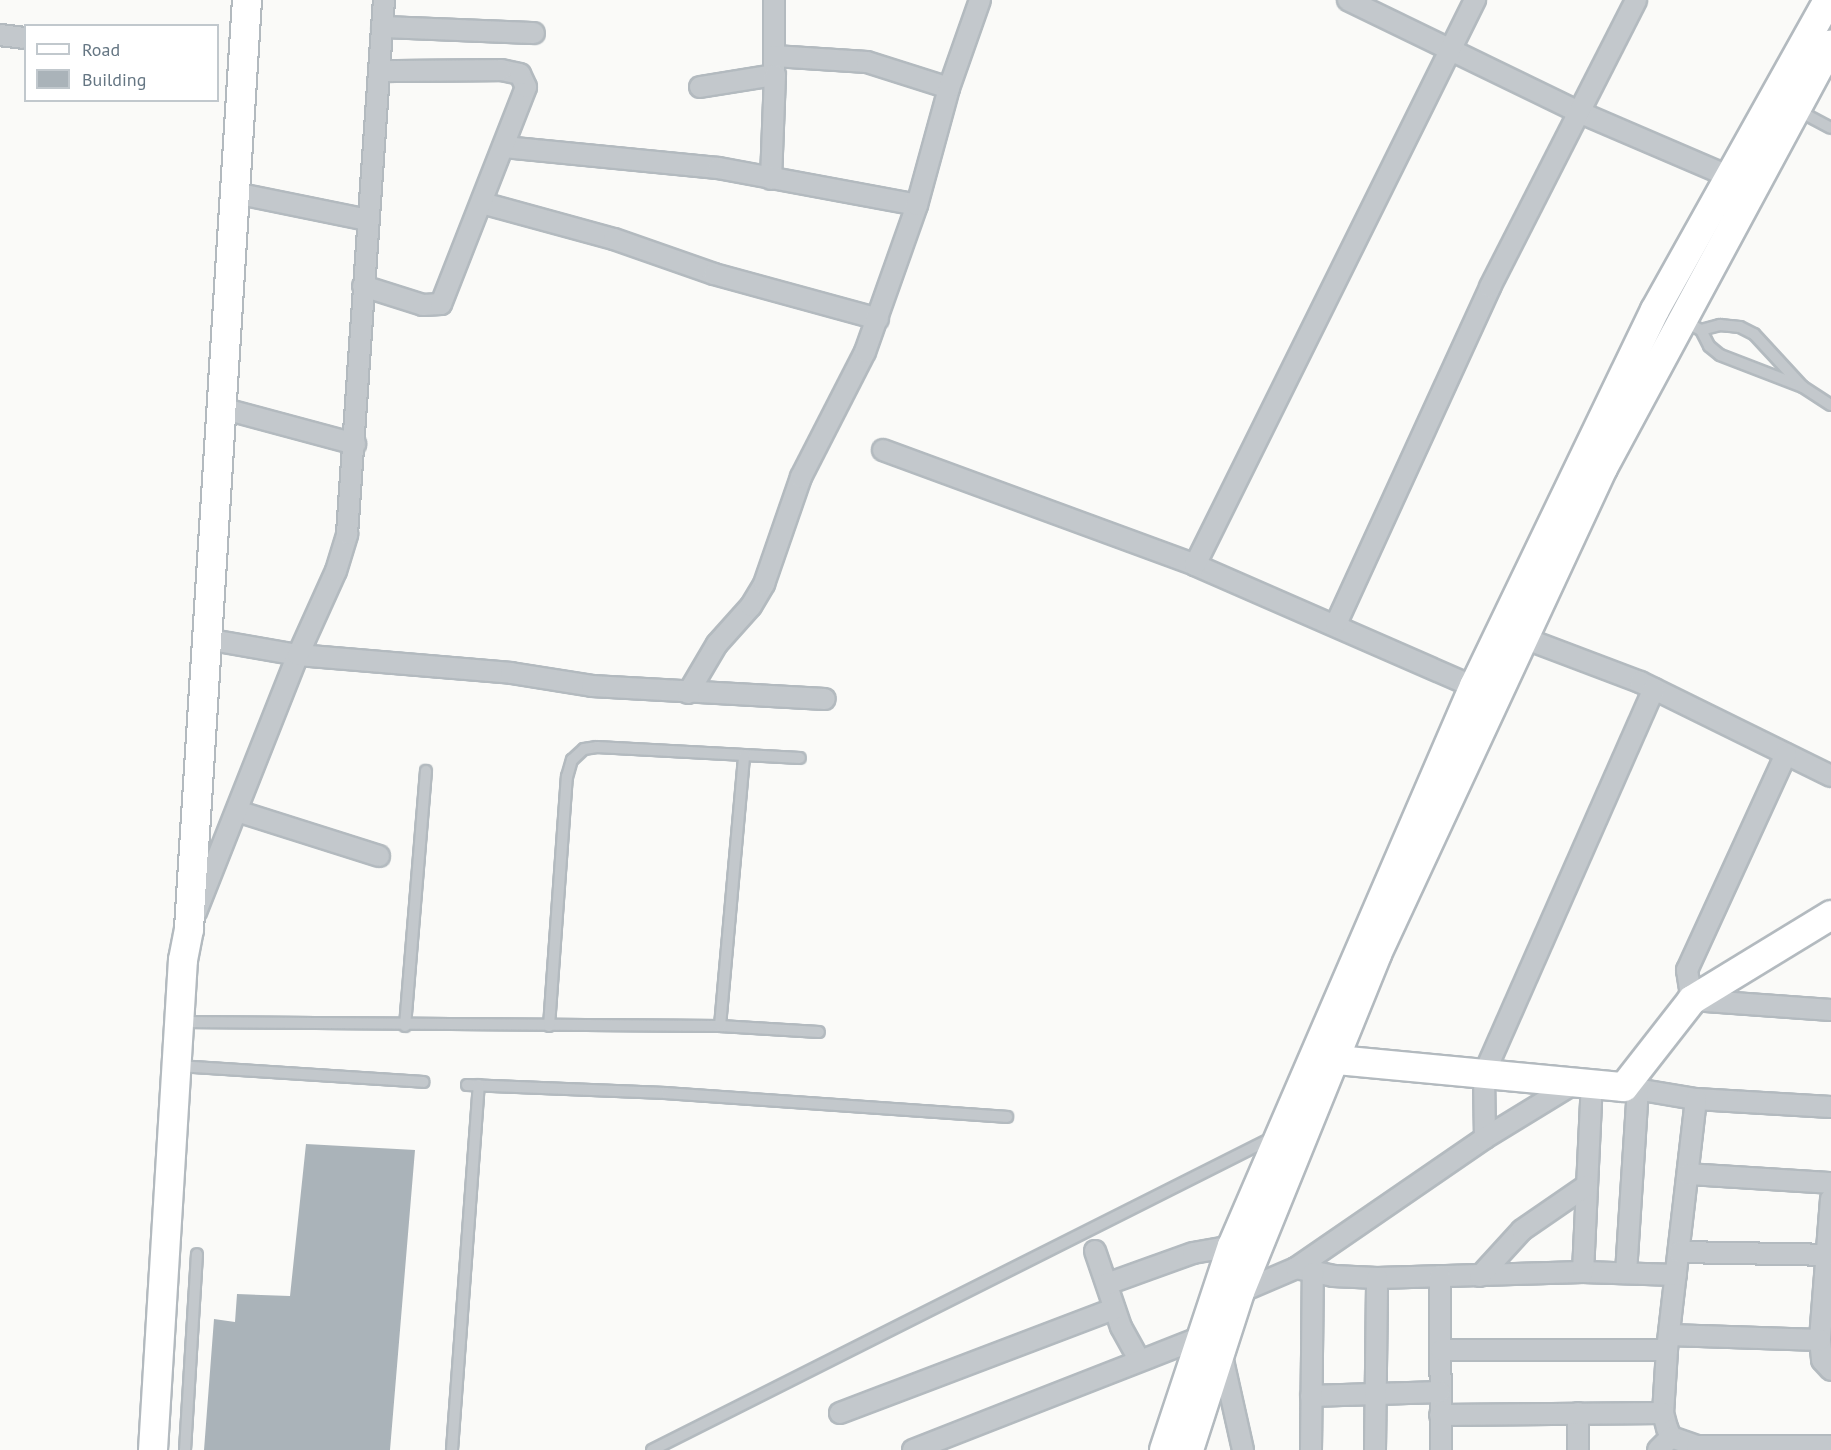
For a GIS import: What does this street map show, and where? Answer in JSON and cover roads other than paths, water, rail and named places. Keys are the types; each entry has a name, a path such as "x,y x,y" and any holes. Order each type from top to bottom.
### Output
{"street":[{"path":"153,1450 183,960 189,929 247,0"},
{"path":"189,929 298,655 336,571 347,534 384,0"},
{"path":"771,179 774,0"},
{"path":"688,693 717,644 751,606 764,584 801,477 847,392 878,319 917,205 949,88 981,0"},
{"path":"1348,0 1581,113 1740,181"},
{"path":"1195,565 1475,0"},
{"path":"1336,624 1490,287 1581,113 1636,0"},
{"path":"1513,634 1603,468 1692,325 1740,181 1828,0"},
{"path":"382,27 534,33"},
{"path":"0,35 23,38"},
{"path":"1188,1450 1232,1246 1278,1135 1323,1059 1377,954 1486,692 1655,310 1740,181 1796,109 1831,44"},
{"path":"700,87 774,65 867,62 949,88"},
{"path":"363,286 423,305 441,304 526,87 520,74 501,70 379,71"},
{"path":"504,147 718,168 917,205"},
{"path":"235,193 368,220"},
{"path":"482,203 614,239 714,274 878,319"},
{"path":"221,408 355,444"},
{"path":"883,450 1195,565 1336,624 1486,692"},
{"path":"1513,634 1653,689 1831,776"},
{"path":"206,639 298,655 511,673 592,686 825,699"},
{"path":"1485,1138 1484,1074 1653,689"},
{"path":"1692,1000 1687,970 1786,754"},
{"path":"237,811 379,856"},
{"path":"1626,1273 1631,1088 1692,1000 1831,915"},
{"path":"1692,1000 1831,1010"},
{"path":"1323,1059 1631,1088 1696,1099 1831,1107"},
{"path":"1164,1450 1211,1342 1240,1292 1323,1059"},
{"path":"1240,1292 1304,1270 1485,1138 1583,1084"},
{"path":"1583,1084 1586,1186 1583,1272"},
{"path":"1696,1099 1668,1343 1663,1413 1665,1443 1716,1448 1831,1446"},
{"path":"1688,1174 1831,1183"},
{"path":"1480,1276 1522,1230 1586,1186"},
{"path":"1831,1199 1829,1255 1820,1340 1822,1360 1831,1370"},
{"path":"1107,1284 1192,1253 1232,1246"},
{"path":"1095,1251 1114,1309 1139,1360"},
{"path":"1679,1252 1829,1255"},
{"path":"1304,1270 1377,1278 1583,1272 1676,1275"},
{"path":"1304,1270 1311,1396 1311,1450"},
{"path":"1440,1276 1442,1450"},
{"path":"1375,1450 1377,1278"},
{"path":"840,1413 1114,1309"},
{"path":"1441,1350 1820,1340"},
{"path":"913,1450 1139,1360 1211,1342"},
{"path":"1211,1342 1243,1450"},
{"path":"1311,1396 1440,1392"},
{"path":"1578,1413 1578,1450"},
{"path":"1440,1415 1663,1413"}],"lane":[{"path":"1796,109 1831,128"},
{"path":"1692,325 1740,327 1755,334 1803,387"},
{"path":"1692,325 1709,346 1720,355 1803,387 1831,405"},
{"path":"549,1026 567,777 572,760 584,748 597,747 800,758"},
{"path":"720,1026 744,755"},
{"path":"405,1026 426,771"},
{"path":"181,1022 405,1026 720,1026 819,1032"},
{"path":"178,1066 423,1082"},
{"path":"467,1085 666,1093 1007,1117"},
{"path":"452,1450 479,1085"},
{"path":"652,1450 1140,1202 1278,1135"},
{"path":"185,1450 197,1254"}]}
